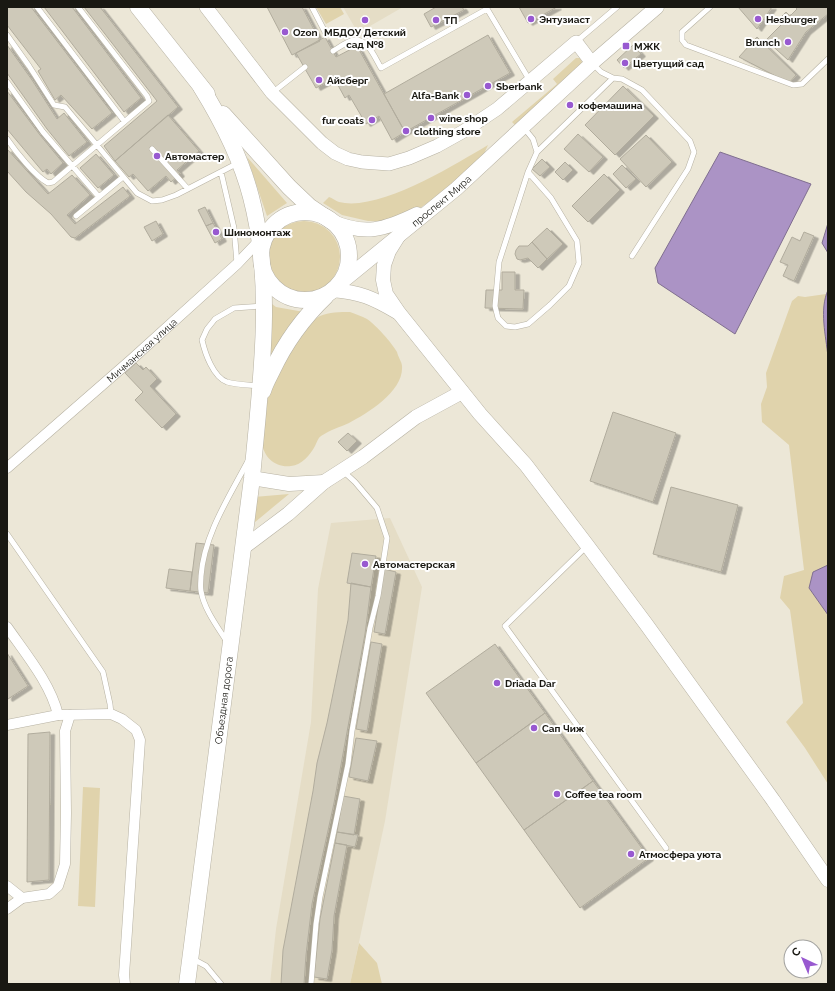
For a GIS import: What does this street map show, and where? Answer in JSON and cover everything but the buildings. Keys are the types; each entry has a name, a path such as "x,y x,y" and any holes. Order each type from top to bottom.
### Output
{"main road":[{"path":"138,7 201,87 258,154 289,187 309,206 331,221 344,236 347,244 348,257 346,270 342,279 332,290 316,299 297,300 288,297 273,288 267,280 261,263 262,246 266,236 272,227 280,220 289,215 310,213 321,215 331,221 346,228 359,230 374,229 388,226 421,211 456,189"},
{"name":"проспект Мира","path":"258,416 264,387 277,361 305,319 320,302 332,290 456,189 592,63 657,7"},
{"path":"201,87 224,127 240,162 251,196 257,224 264,306 258,416"},
{"path":"399,235 389,251 384,265 383,280 386,294 399,313 462,392 526,465 587,545 773,800 828,880"},
{"path":"332,290 355,292 376,300 399,313"},
{"path":"244,547 288,514 324,482 343,471 416,417 462,392"},
{"name":"Объездная дорога","path":"187,984 244,547 258,416"},
{"path":"252,478 289,484 324,482"}],"street":[{"path":"206,7 272,93 322,143 335,153 355,161 389,164 409,158 430,149 464,131 497,109 576,42 592,63"},
{"name":"Мичманская улица","path":"9,463 132,359 237,264 272,227"},
{"path":"7,627 48,688 55,701 58,715"},
{"path":"7,725 58,715 111,714 122,719 136,730 140,740 124,975 125,984"},
{"path":"7,909 22,898 49,894 58,886 65,864 65,731 70,715"},
{"path":"7,886 22,898"}],"lane":[{"path":"37,7 124,121"},
{"path":"7,140 43,180 48,183 53,182 149,101 149,98 78,7"},
{"path":"312,7 324,32"},
{"path":"576,42 617,7"},
{"path":"710,7 682,32 682,40 686,45 793,85 802,84 828,59"},
{"path":"333,51 353,40 363,42 367,45 381,68 487,8 530,82"},
{"path":"7,35 54,105 65,107 123,177 138,193 152,201 162,200 176,195 240,162"},
{"path":"592,63 601,72 613,78 622,79 642,90 690,141 694,152 688,169 632,256"},
{"path":"272,93 305,67"},
{"path":"528,172 551,198 577,241 578,263 569,286 550,305 528,324 515,327 506,326 498,318 495,306 499,262 528,172 537,152 613,78"},
{"path":"7,82 44,132 98,197"},
{"path":"523,127 533,139 537,152"},
{"path":"152,149 188,189"},
{"path":"221,172 234,228 237,264"},
{"path":"76,216 123,177"},
{"path":"260,386 227,382 223,379 210,364 202,340 214,319 234,308 264,306"},
{"path":"230,649 204,604 200,589 201,572 206,546 225,505 254,450"},
{"path":"310,984 320,897 348,764 352,731 370,628 378,596 387,538 378,508 343,471"},
{"path":"7,534 103,672 111,714"},
{"path":"587,545 505,626 666,848"},
{"path":"190,957 206,966 220,984"}],"shaded area":[{"path":"316,7 340,7 344,14 326,24"},
{"name":"МБДОУ Детский сад №8","path":"343,7 403,7 358,33"},
{"path":"576,58 580,58 583,64 516,126 512,122 557,84 553,79"},
{"path":"488,145 482,158 445,191 417,210 382,221 368,221 342,215 323,203 329,197 339,202 355,203 374,200 395,194 456,164"},
{"path":"720,152 811,184 735,334 658,283 655,268"},
{"path":"247,157 287,203 267,216"},
{"path":"304,221 318,224 330,231 337,243 340,257 337,271 330,283 318,290 304,293 290,290 278,283 271,271 268,257 271,243 278,231 290,224"},
{"path":"828,223 828,253 822,243"},
{"path":"828,290 828,357 824,306"},
{"path":"826,294 824,310 828,357 828,565 813,572 809,588 828,615 828,784 786,722 803,703 790,610 780,598 784,576 804,570 789,445 762,422 761,404 767,387 766,373 792,301 798,296 805,297"},
{"path":"268,301 276,307 304,312 268,359"},
{"path":"350,312 371,322 384,334 395,348 402,366 401,375 397,384 375,407 349,423 331,430 320,437 311,453 299,464 286,466 276,464 265,453 262,443 264,416 272,381 290,349 313,321 320,316 327,314"},
{"path":"289,494 249,527 253,497"},
{"path":"390,518 422,587 385,821 350,984 270,984 276,929 311,722 318,589 331,523"},
{"path":"828,565 828,615 809,588 813,572"},
{"path":"83,787 100,788 95,907 78,906"},
{"path":"359,943 377,963 382,984 350,984"}],"place":[{"name":"Энтузиаст","path":"531,19"},
{"name":"Hesburger","path":"758,19"},
{"name":"МБДОУ Детский сад №8","path":"365,20"},
{"name":"ТП","path":"436,20"},
{"name":"Ozon","path":"285,32"},
{"name":"Brunch","path":"788,42"},
{"name":"МЖК","path":"626,46"},
{"name":"Цветущий сад","path":"625,63"},
{"name":"Айсберг","path":"319,80"},
{"name":"Sberbank","path":"488,86"},
{"name":"Alfa-Bank","path":"467,95"},
{"name":"кофемашина","path":"570,105"},
{"name":"wine shop","path":"431,118"},
{"name":"fur coats","path":"372,120"},
{"name":"clothing store","path":"406,131"},
{"name":"Автомастер","path":"157,156"},
{"name":"Шиномонтаж","path":"216,232"},
{"name":"Автомастерская","path":"365,564"},
{"name":"Driada Dar","path":"497,683"},
{"name":"Сап Чиж","path":"534,728"},
{"name":"Coffee tea room","path":"557,794"},
{"name":"Атмосфера уюта","path":"631,854"}]}
